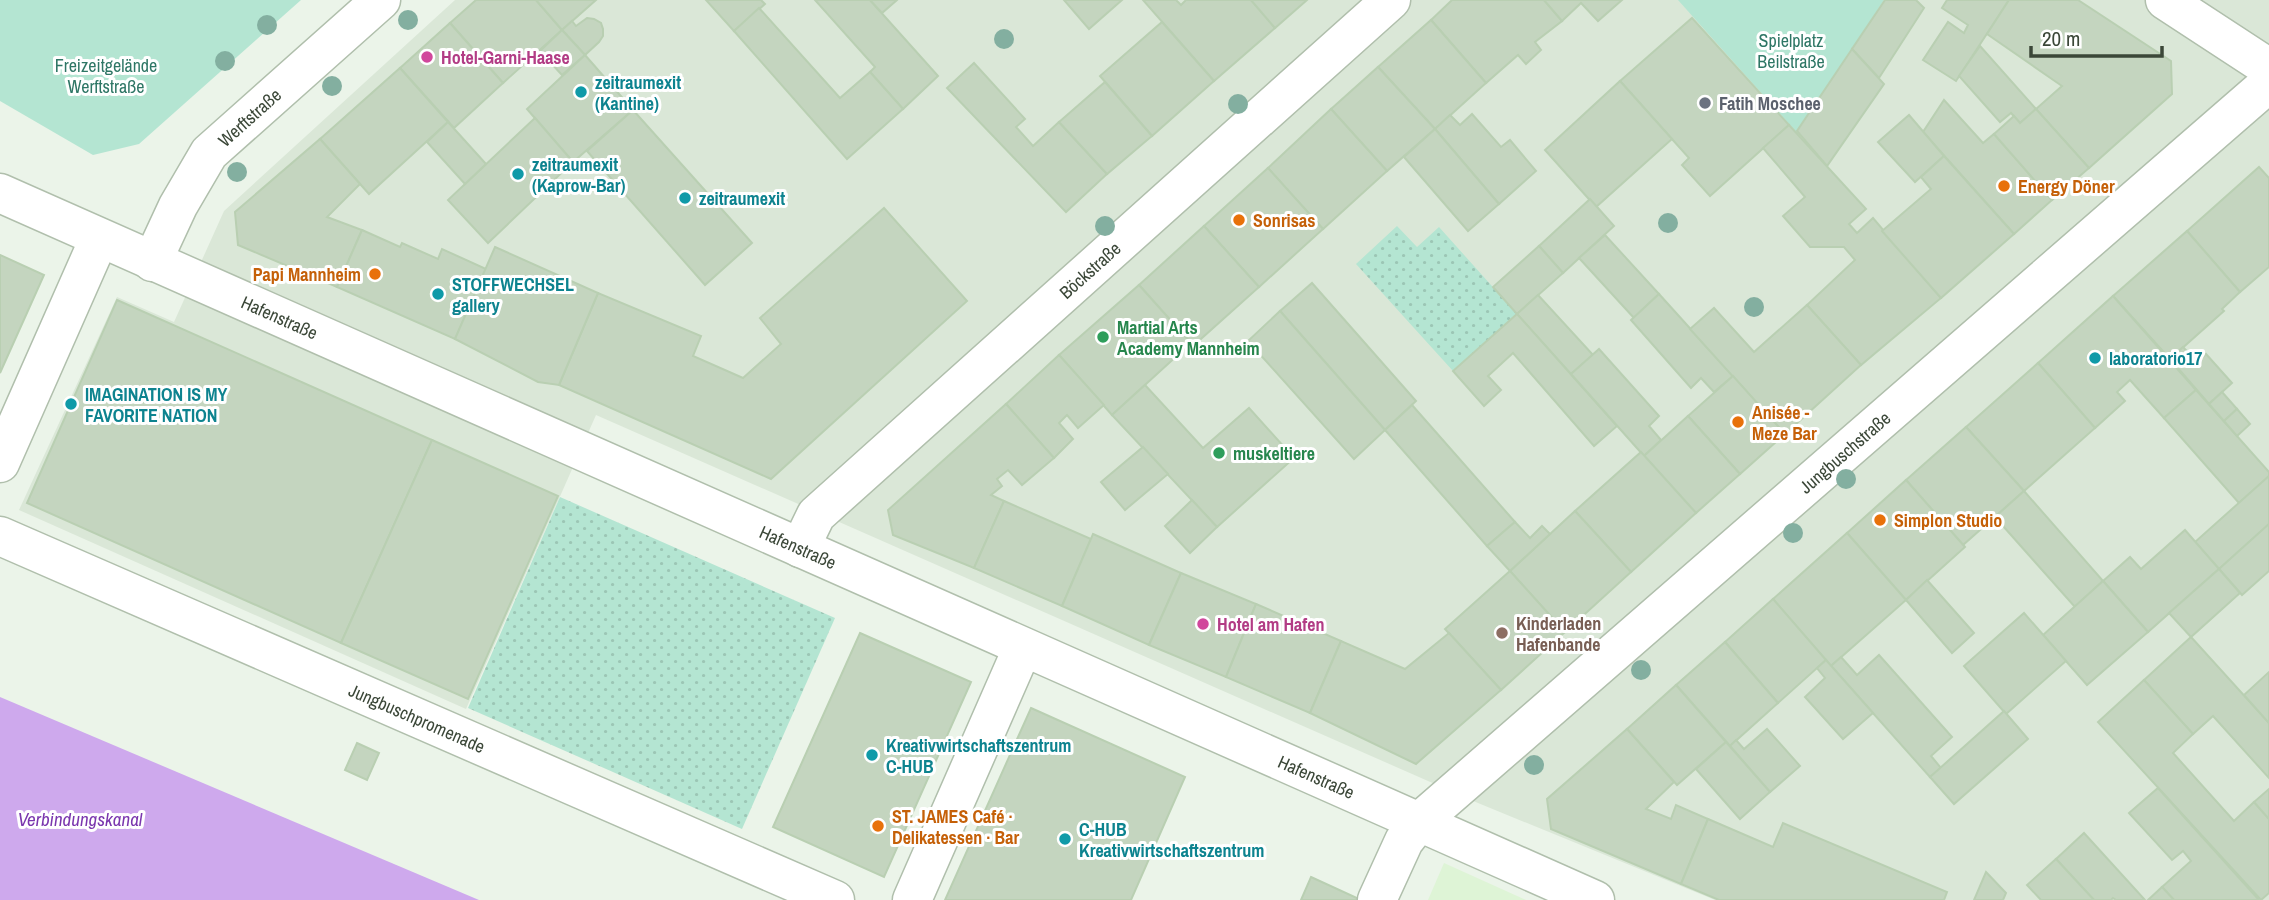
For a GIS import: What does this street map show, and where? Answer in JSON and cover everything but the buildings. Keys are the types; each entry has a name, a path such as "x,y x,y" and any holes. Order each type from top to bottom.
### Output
{"street":[{"name":"Werftstraße","path":"152,262 178,206 209,153 382,0"},
{"name":"Böckstraße","path":"800,548 816,515 1391,0"},
{"path":"2165,0 2269,68"},
{"name":"Jungbuschstraße","path":"1377,900 1404,841 1419,822 2269,83"},
{"name":"Hafenstraße","path":"0,194 1595,900"},
{"path":"0,463 99,239"},
{"name":"Jungbuschpromenade","path":"0,536 835,900"},
{"path":"912,900 1023,647"}],"shaded area":[{"path":"455,0 2269,0 2269,900 1715,900 1478,803 596,415 466,709 19,510 117,297 174,322 224,211"},
{"path":"1444,863 1526,900 1428,900"}],"green space":[{"name":"Freizeitgelände Werftstraße","path":"0,0 301,0 139,144 93,155 0,101"},
{"name":"Spielplatz Beilstraße","path":"1678,0 1884,0 1797,133"},
{"path":"1397,226 1417,247 1439,227 1517,314 1453,371 1356,264"},
{"path":"560,497 835,618 742,829 468,708"}],"water":[{"name":"Verbindungskanal","path":"0,697 479,900 0,900"}],"place":[{"name":"Hotel-Garni-Haase","path":"427,57"},
{"name":"zeitraumexit (Kantine)","path":"581,92"},
{"name":"Fatih Moschee","path":"1705,103"},
{"name":"zeitraumexit (Kaprow-Bar)","path":"518,174"},
{"name":"Energy Döner","path":"2004,186"},
{"name":"zeitraumexit","path":"685,198"},
{"name":"Sonrisas","path":"1239,220"},
{"name":"Papi Mannheim","path":"375,274"},
{"name":"STOFFWECHSEL gallery","path":"438,294"},
{"name":"Martial Arts Academy Mannheim","path":"1103,337"},
{"name":"laboratorio17","path":"2095,358"},
{"name":"IMAGINATION IS MY FAVORITE NATION","path":"71,404"},
{"name":"Anisée - Meze Bar","path":"1738,422"},
{"name":"muskeltiere","path":"1219,453"},
{"name":"Simplon Studio","path":"1880,520"},
{"name":"Hotel am Hafen","path":"1203,624"},
{"name":"Kinderladen Hafenbande","path":"1502,633"},
{"name":"Kreativwirtschaftszentrum C-HUB","path":"872,755"},
{"name":"ST. JAMES Café · Delikatessen · Bar","path":"878,826"},
{"name":"C-HUB Kreativwirtschaftszentrum","path":"1065,839"}]}
